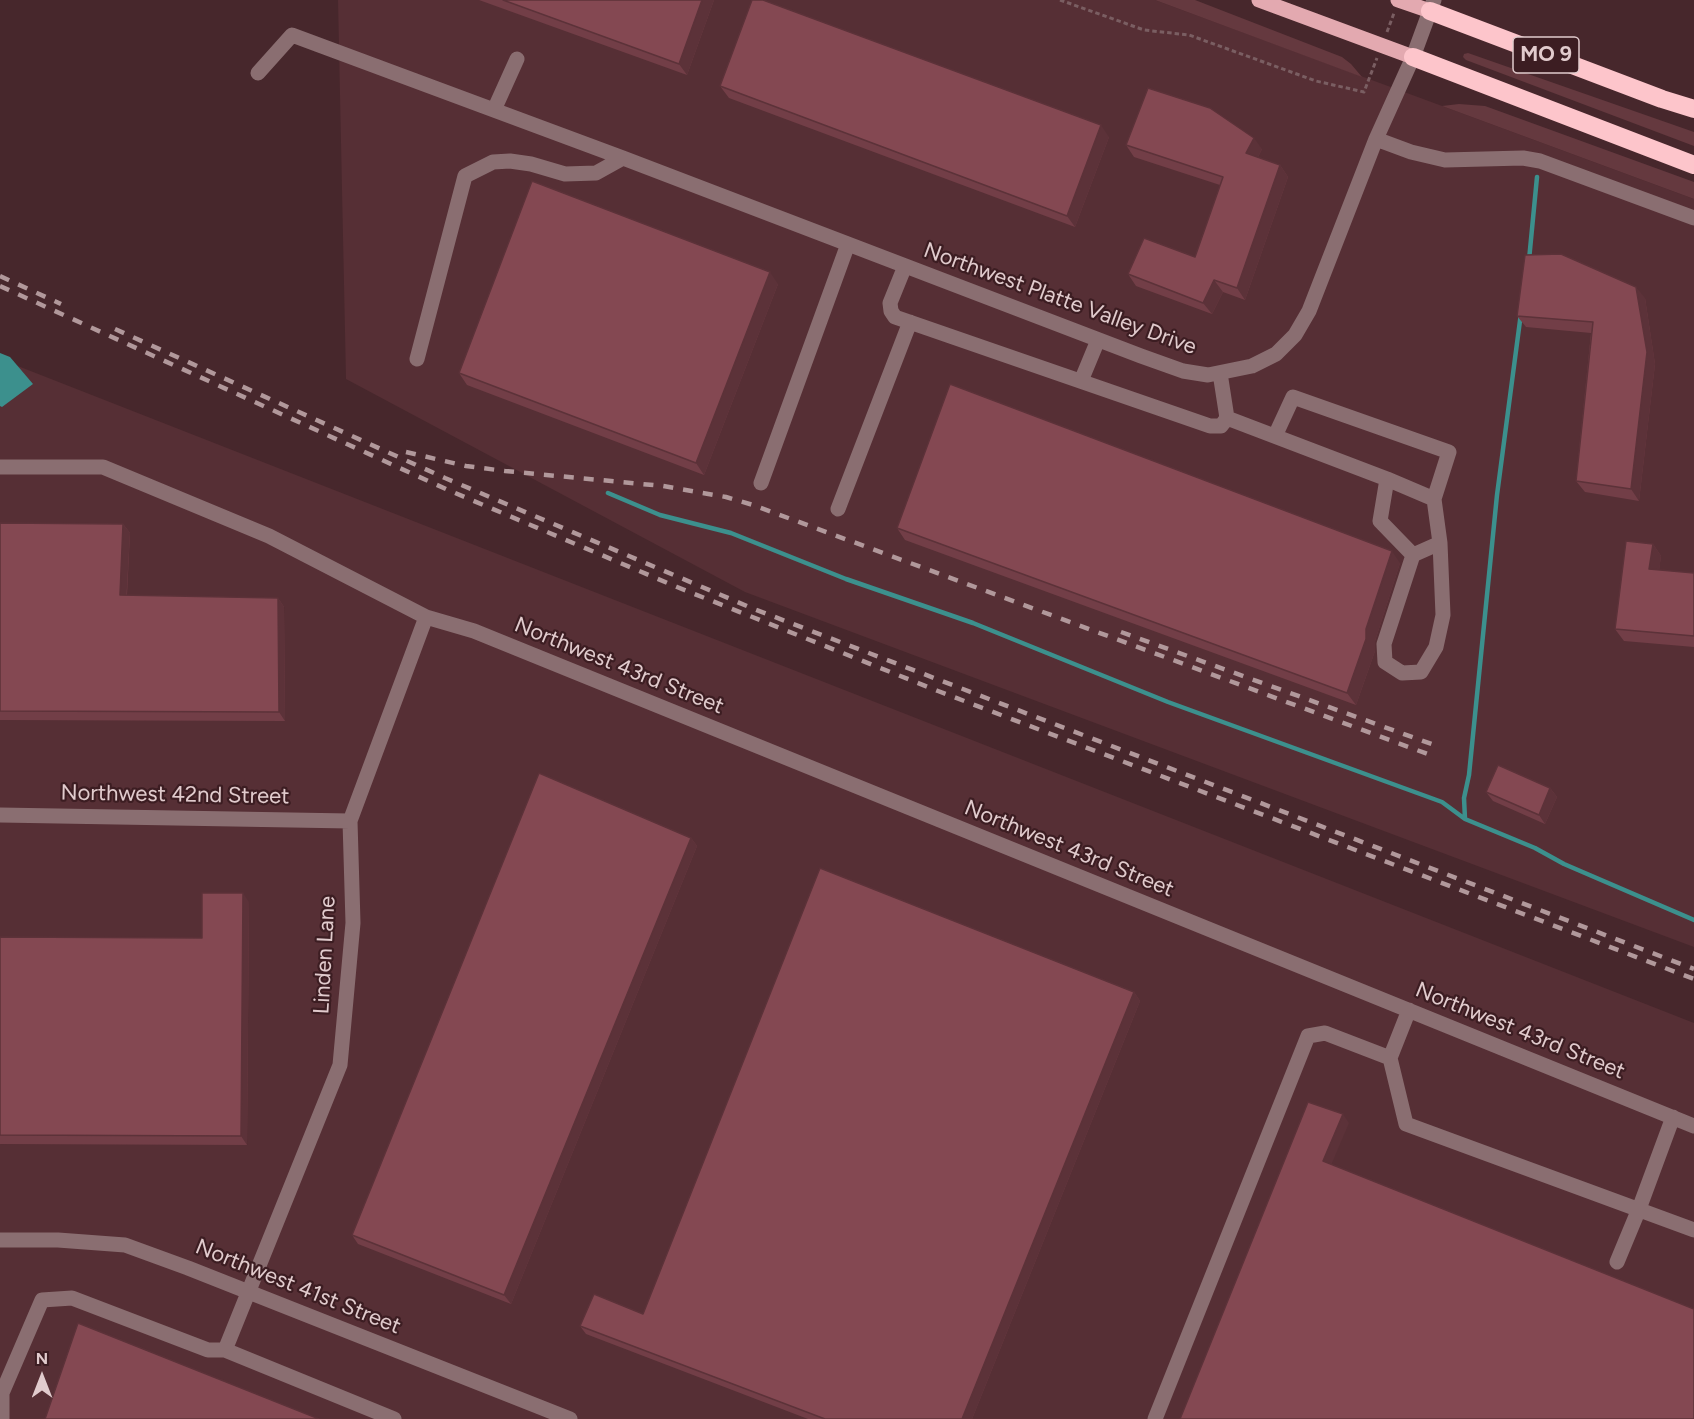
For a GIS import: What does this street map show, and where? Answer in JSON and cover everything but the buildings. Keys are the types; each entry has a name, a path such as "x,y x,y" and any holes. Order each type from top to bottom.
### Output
{"highway":[{"name":"MO 9","path":"1432,6 1662,99 1694,109"},
{"name":"MO 9","path":"1413,57 1694,165"}],"main road":[{"name":"MO 9","path":"1259,0 1413,57"},
{"name":"MO 9","path":"1398,0 1432,6"}],"street":[{"name":"Northwest Platte Valley Drive","path":"258,73 292,35 623,158 1098,340 1183,371 1208,375 1252,366 1276,354 1295,335 1309,312 1376,139 1413,57 1432,6"},
{"path":"494,110 517,58"},
{"path":"1376,139 1411,152 1445,160 1523,158 1540,161 1694,218"},
{"path":"417,359 465,176 493,162 510,161 531,164 565,174 596,173 623,158"},
{"path":"761,483 848,244"},
{"path":"905,266 890,303 895,317 1210,426 1221,426 1227,417 1220,373"},
{"path":"838,509 910,322"},
{"path":"1081,381 1098,340"},
{"path":"1275,436 1293,397 1449,453 1434,500 1440,543 1443,615 1436,647 1421,672 1402,673 1385,662 1384,644 1413,555 1440,543"},
{"path":"1227,417 1387,479 1434,500"},
{"name":"Northwest 43rd Street","path":"0,467 103,467 269,536 426,617 474,631 1694,1126"},
{"path":"1387,479 1380,521 1413,555"},
{"name":"Linden Lane","path":"225,1350 340,1065 353,923 350,821 426,617"},
{"name":"Northwest 42nd Street","path":"0,814 350,821"},
{"path":"1408,1010 1390,1058 1406,1124 1694,1230"},
{"path":"1155,1419 1308,1036 1325,1033 1390,1058"},
{"path":"1617,1262 1673,1117"},
{"name":"Northwest 41st Street","path":"0,1240 58,1240 125,1245 247,1291 532,1412 570,1419"},
{"path":"2,1419 2,1394 42,1300 72,1298 208,1350 225,1350 394,1419"}],"path":[{"path":"1060,0 1144,30 1189,35 1316,81 1364,92 1398,0"}],"shaded area":[{"path":"338,0 1155,0 1694,199 1694,947 745,592 346,379"},
{"path":"1155,0 1195,0 1342,57 1362,77"},
{"path":"1468,53 1694,132 1694,146 1466,60 1463,57"},
{"path":"1459,104 1485,106 1694,182 1694,199 1442,106"},
{"path":"0,359 1694,1023 1694,1419 0,1419"}],"water":[{"path":"0,353 10,357 33,384 2,407 0,406"}],"waterway":[{"path":"1529,260 1537,177"},
{"path":"1465,819 1464,798 1469,775 1497,495 1521,313"},
{"path":"608,493 660,515 731,533 846,579 973,623 1168,702 1442,802 1465,819 1694,920"}],"railway":[{"path":"0,276 61,304"},
{"path":"0,286 448,490 677,587 938,691 1694,979"},
{"path":"115,329 445,478 754,609 1694,969"},
{"path":"406,452 466,466 663,486 726,497 1433,756"},
{"path":"1121,632 1437,746"}]}
